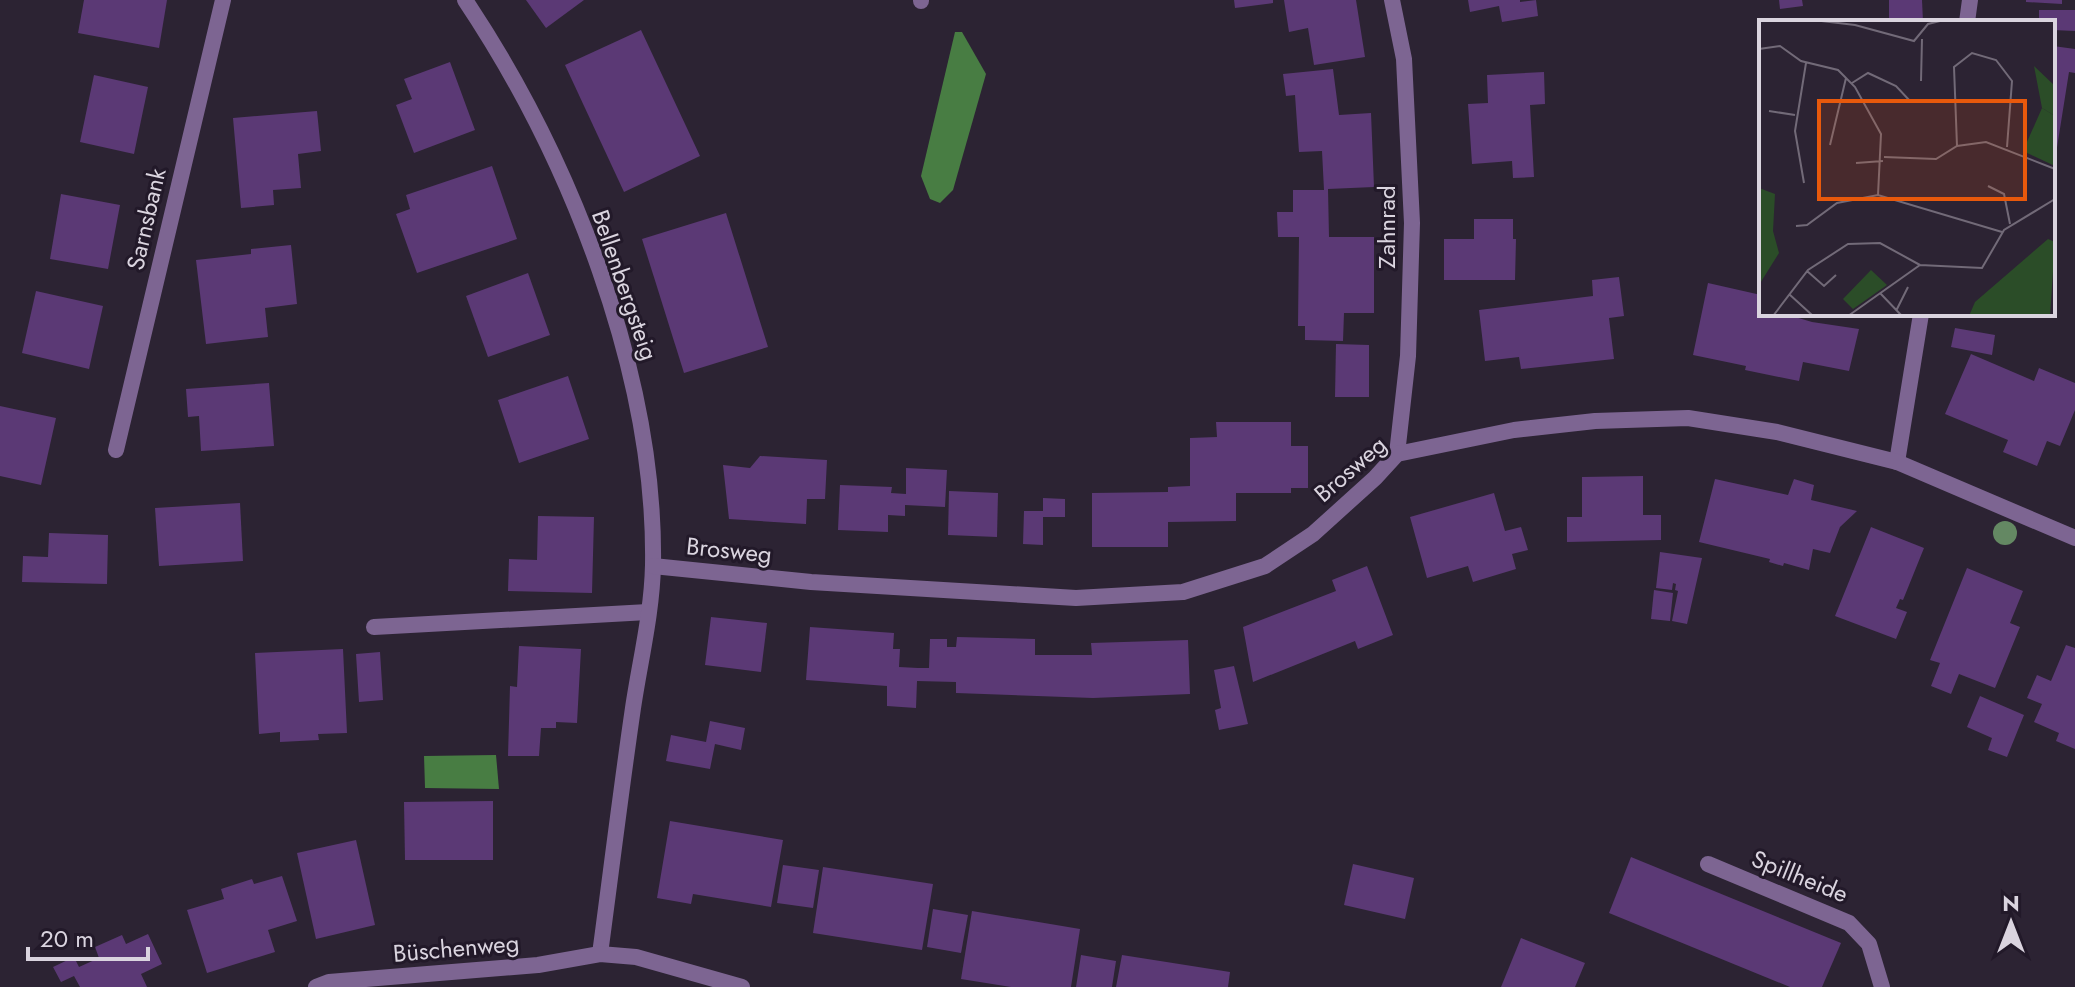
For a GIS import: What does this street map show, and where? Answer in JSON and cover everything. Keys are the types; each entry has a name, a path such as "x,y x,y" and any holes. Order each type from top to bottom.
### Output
{"street":[{"name":"Sarnsbank","path":"116,450 223,0"},
{"name":"Bellenbergsteig","path":"465,0 494,44 538,124 591,247 623,339 648,476 653,566 600,954"},
{"name":"Zahnrad","path":"1392,0 1404,59 1412,223 1408,356 1397,454"},
{"path":"1967,20 1970,0"},
{"path":"1897,462 1921,316"},
{"name":"Brosweg","path":"653,566 811,582 1076,598 1183,592 1265,566 1313,534 1397,454 1514,430 1595,421 1688,418 1777,432 1897,462 2075,538"},
{"path":"374,627 648,612"},
{"name":"Spillheide","path":"1708,864 1849,923 1869,944 1882,987"},
{"path":"600,954 636,957 742,987"},
{"name":"Büschenweg","path":"316,987 329,982 538,965 600,954"}],"shaded area":[{"path":"955,32 962,32 986,74 953,190 940,203 930,199 921,176"},
{"path":"496,755 499,789 425,788 424,756"}],"building":[{"path":"84,0 167,0 159,48 78,33"},
{"path":"526,0 584,0 546,28"},
{"path":"1234,0 1273,0 1273,3 1235,8"},
{"path":"1284,0 1356,0 1365,57 1314,65 1308,28 1289,32"},
{"path":"1468,0 1536,0 1538,16 1502,22 1499,6 1470,12"},
{"path":"1779,0 1802,0 1803,6 1780,9"},
{"path":"1889,0 1922,0 1923,20 1889,20"},
{"path":"2062,0 2062,4 2026,2"},
{"path":"2039,10 2075,10 2075,31 2055,30 2055,20 2039,20"},
{"path":"641,30 700,156 624,192 565,65"},
{"path":"2055,46 2075,49 2075,73 2069,72 2055,160"},
{"path":"450,62 475,130 414,153 396,105 412,99 404,79"},
{"path":"1333,69 1339,115 1371,113 1374,187 1328,189 1329,237 1374,237 1374,313 1344,313 1343,341 1305,340 1305,326 1298,326 1299,237 1278,237 1277,212 1293,212 1293,190 1324,190 1322,151 1299,152 1295,95 1286,96 1283,74"},
{"path":"1544,72 1545,104 1530,105 1534,177 1513,178 1512,161 1472,164 1468,104 1488,103 1487,75"},
{"path":"94,75 148,87 134,154 80,142"},
{"path":"317,111 321,151 298,154 301,188 273,190 274,205 241,208 233,118"},
{"path":"492,166 517,239 417,273 396,214 410,209 406,195"},
{"path":"61,194 120,205 108,269 50,259"},
{"path":"726,213 768,347 684,373 642,239"},
{"path":"1474,219 1513,219 1515,280 1444,280 1444,239 1474,239"},
{"path":"291,245 297,304 265,308 268,337 206,344 196,260 251,254 251,249"},
{"path":"528,273 550,335 488,357 466,296"},
{"path":"1619,277 1624,316 1609,318 1614,359 1521,369 1519,357 1485,361 1479,310 1593,296 1592,280"},
{"path":"1708,283 1759,295 1759,316 1792,316 1859,329 1849,371 1803,362 1799,381 1693,355"},
{"path":"36,291 103,306 89,369 22,353"},
{"path":"1955,328 1995,335 1992,355 1951,347"},
{"path":"1336,344 1369,345 1369,397 1335,397"},
{"path":"1971,354 2034,381 2039,368 2075,383 2075,410 2060,446 2047,441 2037,466 2003,452 2008,440 1945,414"},
{"path":"568,376 589,439 519,463 498,400"},
{"path":"269,383 274,446 201,451 199,416 188,417 186,389"},
{"path":"0,406 56,418 41,485 0,476"},
{"path":"1216,422 1291,422 1291,446 1308,446 1308,488 1291,488 1291,493 1236,493 1236,521 1168,522 1168,547 1092,547 1092,493 1168,492 1168,487 1190,486 1190,438 1217,437"},
{"path":"760,456 827,460 825,499 807,499 806,524 729,519 723,465 750,468"},
{"path":"906,468 947,470 945,507 905,505 905,516 888,515 888,532 838,530 840,485 892,487 891,493 906,494"},
{"path":"1643,476 1643,515 1661,515 1661,540 1567,542 1567,517 1582,517 1582,477"},
{"path":"1715,479 1788,495 1794,479 1814,485 1811,500 1857,511 1840,527 1830,553 1813,549 1809,570 1784,563 1783,566 1769,562 1770,559 1699,542"},
{"path":"949,491 998,493 997,537 948,535"},
{"path":"1494,493 1505,531 1521,527 1528,550 1512,554 1516,569 1473,582 1468,566 1427,578 1410,517"},
{"path":"1043,498 1065,499 1065,517 1043,517 1043,545 1023,544 1024,511 1043,511"},
{"path":"240,503 243,561 159,566 155,508"},
{"path":"538,516 594,517 592,593 508,591 509,559 537,560"},
{"path":"1871,527 1924,548 1903,600 1900,599 1896,608 1907,612 1896,639 1835,616"},
{"path":"49,533 108,535 107,584 22,582 23,556 48,557"},
{"path":"1660,552 1702,558 1687,624 1672,621 1678,591 1675,590 1676,584 1673,583 1672,590 1656,588"},
{"path":"1367,566 1393,635 1358,649 1355,641 1253,682 1243,627 1336,591 1332,580"},
{"path":"1967,568 2023,591 2010,623 2020,627 1995,688 1959,674 1951,694 1931,686 1940,663 1930,660"},
{"path":"1654,590 1673,593 1670,621 1651,619"},
{"path":"711,617 767,623 761,672 705,665"},
{"path":"810,627 894,633 893,649 900,649 899,667 918,668 929,668 930,639 947,639 947,647 956,647 957,637 1035,639 1035,655 1092,655 1091,643 1188,640 1190,694 1093,698 956,693 956,682 917,681 916,708 887,706 887,686 806,680"},
{"path":"2066,645 2075,648 2075,749 2056,741 2059,733 2034,722 2042,704 2027,698 2037,675 2051,681"},
{"path":"519,646 581,649 577,723 556,722 556,728 541,728 539,756 508,756 510,686 517,687"},
{"path":"343,649 347,733 318,734 319,740 280,742 280,732 259,734 255,653"},
{"path":"380,652 383,700 359,702 356,654"},
{"path":"1234,666 1248,724 1219,730 1215,710 1221,708 1214,670"},
{"path":"1980,696 2024,715 2007,757 1988,750 1992,738 1967,727"},
{"path":"710,721 745,728 741,750 715,744 710,769 666,761 671,735 706,742"},
{"path":"493,801 493,860 405,860 404,802"},
{"path":"670,821 783,840 771,907 693,894 691,904 657,898"},
{"path":"356,840 375,925 316,939 297,853"},
{"path":"1631,857 1841,943 1822,987 1790,987 1609,913"},
{"path":"1353,864 1414,878 1405,919 1344,905"},
{"path":"783,865 819,870 813,908 777,903"},
{"path":"823,867 933,884 922,950 813,933"},
{"path":"282,876 297,921 268,930 275,952 207,973 187,910 224,899 221,889 252,879 254,884"},
{"path":"933,909 968,915 961,953 927,947"},
{"path":"972,911 1080,929 1071,987 1011,987 961,979"},
{"path":"148,934 162,964 141,974 147,987 80,987 74,976 61,982 53,967 74,957 79,967 99,958 95,947 122,935 126,944"},
{"path":"1521,938 1585,963 1575,987 1501,987"},
{"path":"1081,955 1116,961 1112,987 1076,987"},
{"path":"1122,955 1230,972 1228,987 1116,987"}]}
